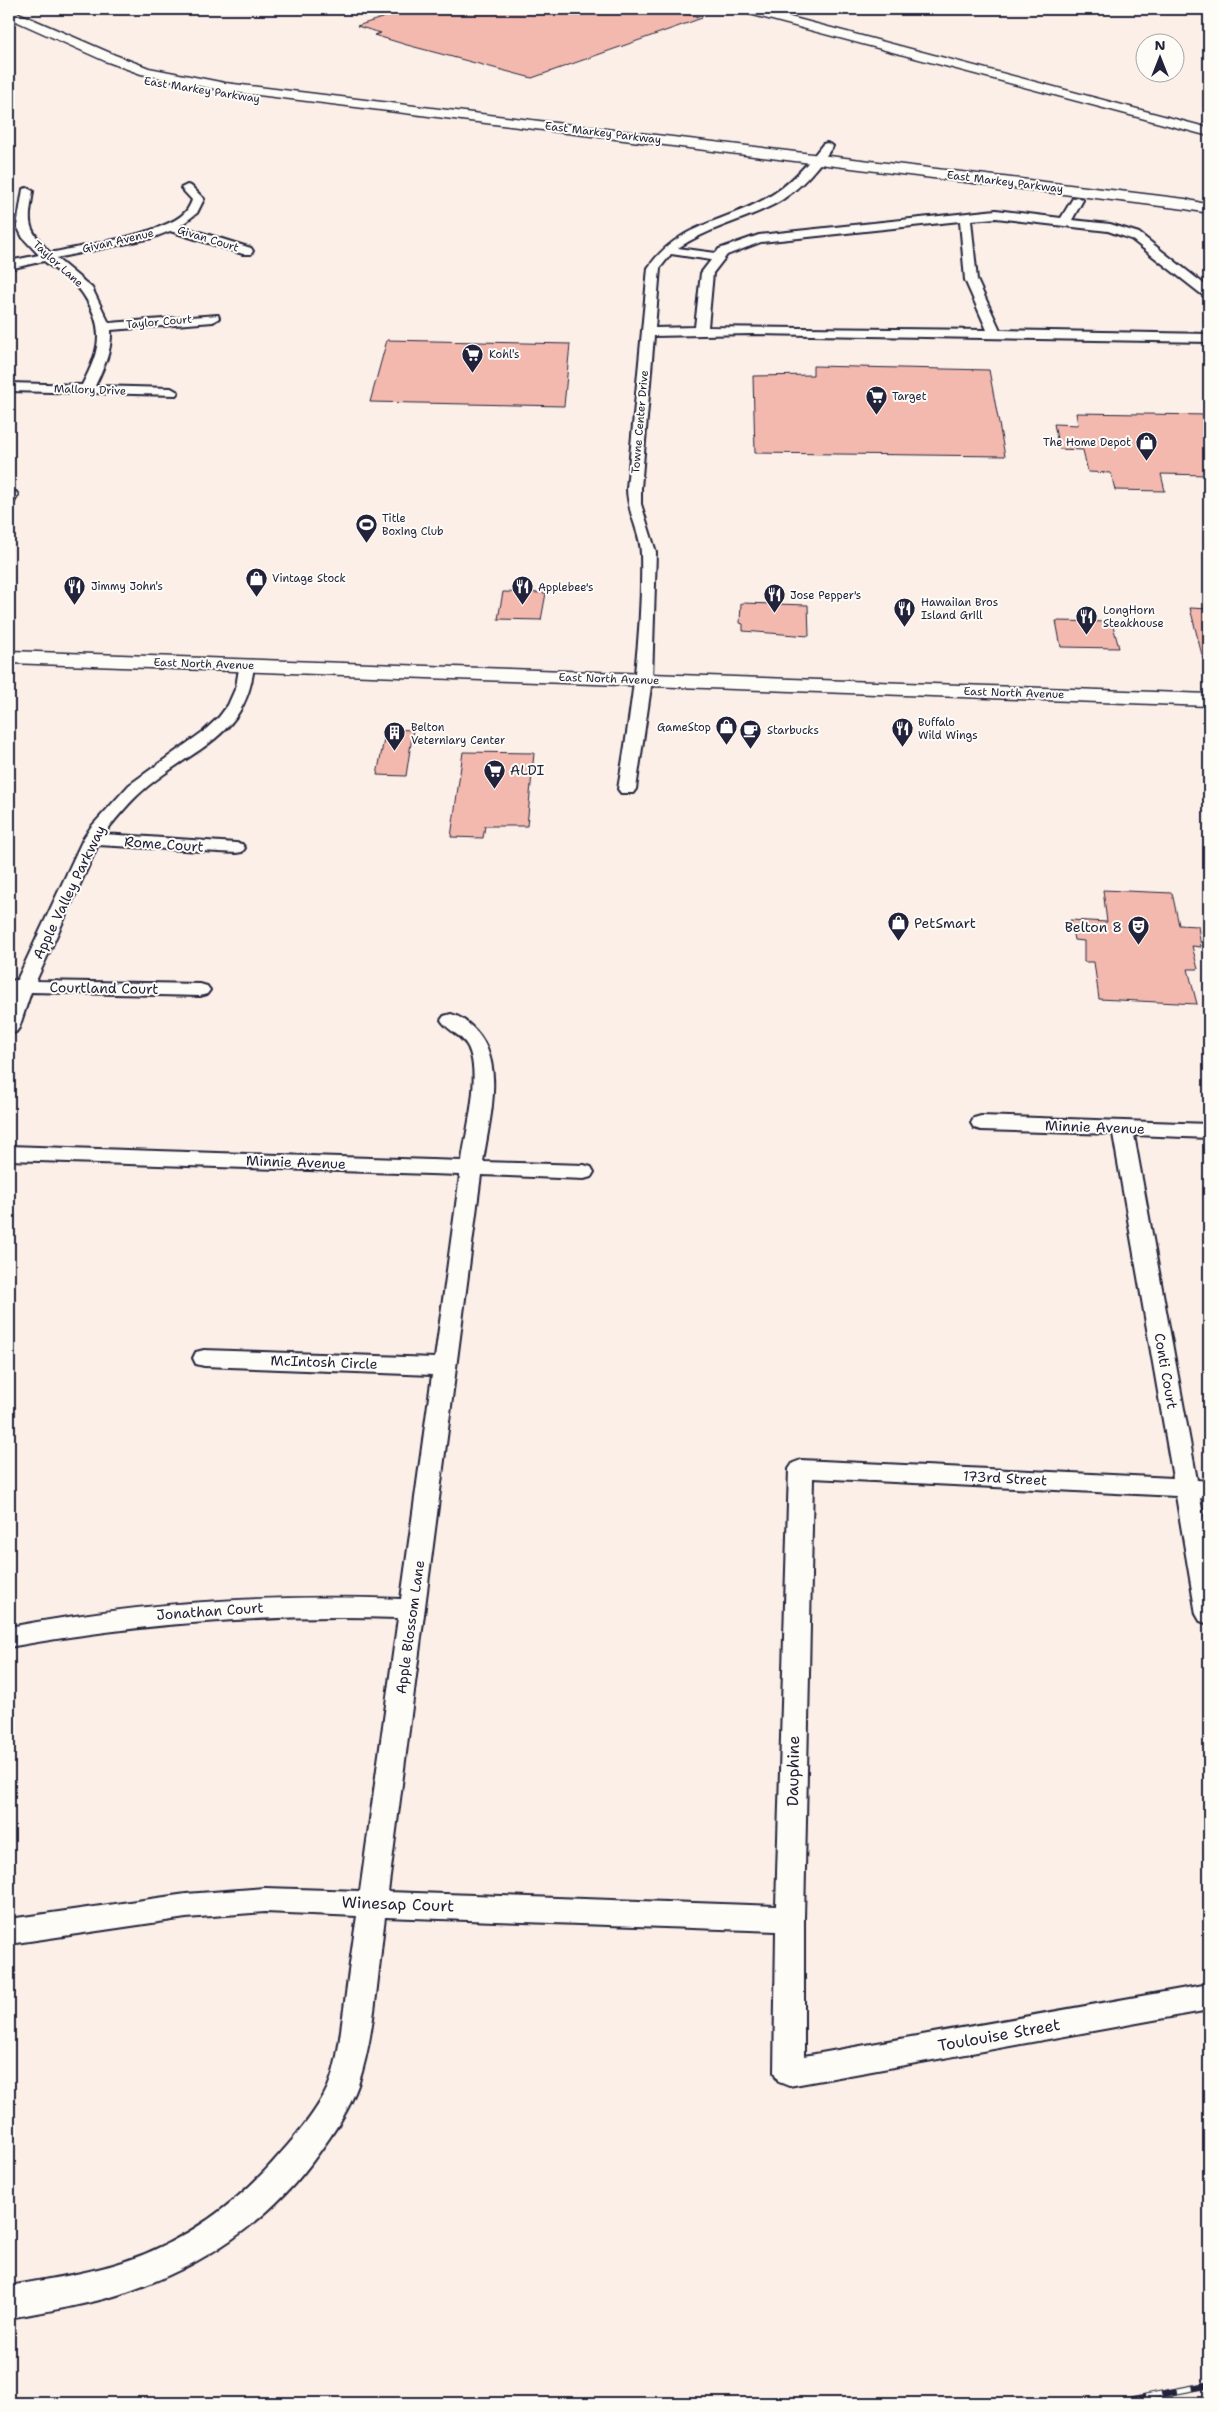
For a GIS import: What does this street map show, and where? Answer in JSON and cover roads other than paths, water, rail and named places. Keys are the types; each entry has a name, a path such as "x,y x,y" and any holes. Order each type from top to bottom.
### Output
{"main road":[{"path":"746,9 1209,132"},
{"path":"794,9 1142,100"},
{"name":"East Markey Parkway","path":"9,13 110,58 146,71 225,87 814,163 1209,218"},
{"name":"East Markey Parkway","path":"9,26 124,75 169,86 216,94 1209,209"},
{"name":"East North Avenue","path":"9,657 1209,700"}],"street":[{"name":"Towne Center Drive","path":"627,789 644,680 649,552 634,504 634,488 654,268 659,258 669,250 702,230 769,201 802,178 826,146"},
{"name":"Givan Avenue","path":"9,265 132,238 170,227 187,217 196,206 198,199 187,188"},
{"name":"Taylor Lane","path":"27,191 23,226 27,235 47,257 88,291 105,327"},
{"path":"1065,222 1077,200"},
{"path":"702,331 708,273 722,252 759,239 996,214 1110,228 1134,236 1209,294"},
{"path":"965,217 971,280 995,334"},
{"name":"Givan Court","path":"170,227 247,251"},
{"path":"669,250 719,257"},
{"name":"Taylor Court","path":"105,327 212,318"},
{"path":"86,390 100,363 105,343 105,327"},
{"path":"684,332 706,337 719,337 735,330"},
{"path":"648,332 735,330 1209,338"},
{"name":"Mallory Drive","path":"9,386 172,392"},
{"name":"Apple Valley Parkway","path":"9,1028 17,986 92,839 105,819 142,782 194,747 225,721 243,693 246,665"},
{"name":"Rome Court","path":"92,839 236,848"},
{"name":"Courtland Court","path":"17,986 200,990"},
{"name":"Apple Blossom Lane","path":"9,2302 64,2292 125,2277 184,2252 212,2236 237,2218 288,2169 323,2121 343,2086 355,2033 483,1084 483,1065 478,1046 473,1038 451,1020"},
{"name":"Minnie Avenue","path":"981,1123 1209,1131"},
{"name":"Conti Court","path":"1122,1128 1198,1489 1209,1614"},
{"name":"Minnie Avenue","path":"9,1153 584,1172"},
{"name":"McIntosh Circle","path":"204,1358 444,1367"},
{"name":"173rd Street","path":"801,1469 1198,1489"},
{"name":"Dauphine","path":"789,2072 790,1919 801,1469"},
{"name":"Jonathan Court","path":"9,1637 99,1621 180,1612 305,1606 413,1609"},
{"name":"Winesap Court","path":"9,1931 138,1912 219,1903 304,1900 790,1919"},
{"name":"Toulouise Street","path":"789,2072 1209,1997"}],"railway":[{"path":"1114,2403 1209,2385"}],"place":[{"name":"Kohl's","path":"473,373"},
{"name":"Target","path":"876,415"},
{"name":"The Home Depot","path":"1147,461"},
{"name":"Title Boxing Club","path":"366,543"},
{"name":"Vintage Stock","path":"256,597"},
{"name":"Jimmy John's","path":"75,605"},
{"name":"Applebee's","path":"522,606"},
{"name":"Jose Pepper's","path":"774,614"},
{"name":"Hawaiian Bros Island Grill","path":"905,627"},
{"name":"LongHorn Steakhouse","path":"1087,635"},
{"name":"GameStop","path":"727,746"},
{"name":"Buffalo Wild Wings","path":"902,747"},
{"name":"Starbucks","path":"751,749"},
{"name":"Belton Veterniary Center","path":"395,752"},
{"name":"ALDI","path":"494,789"},
{"name":"PetSmart","path":"898,942"},
{"name":"Belton 8","path":"1138,946"}]}
